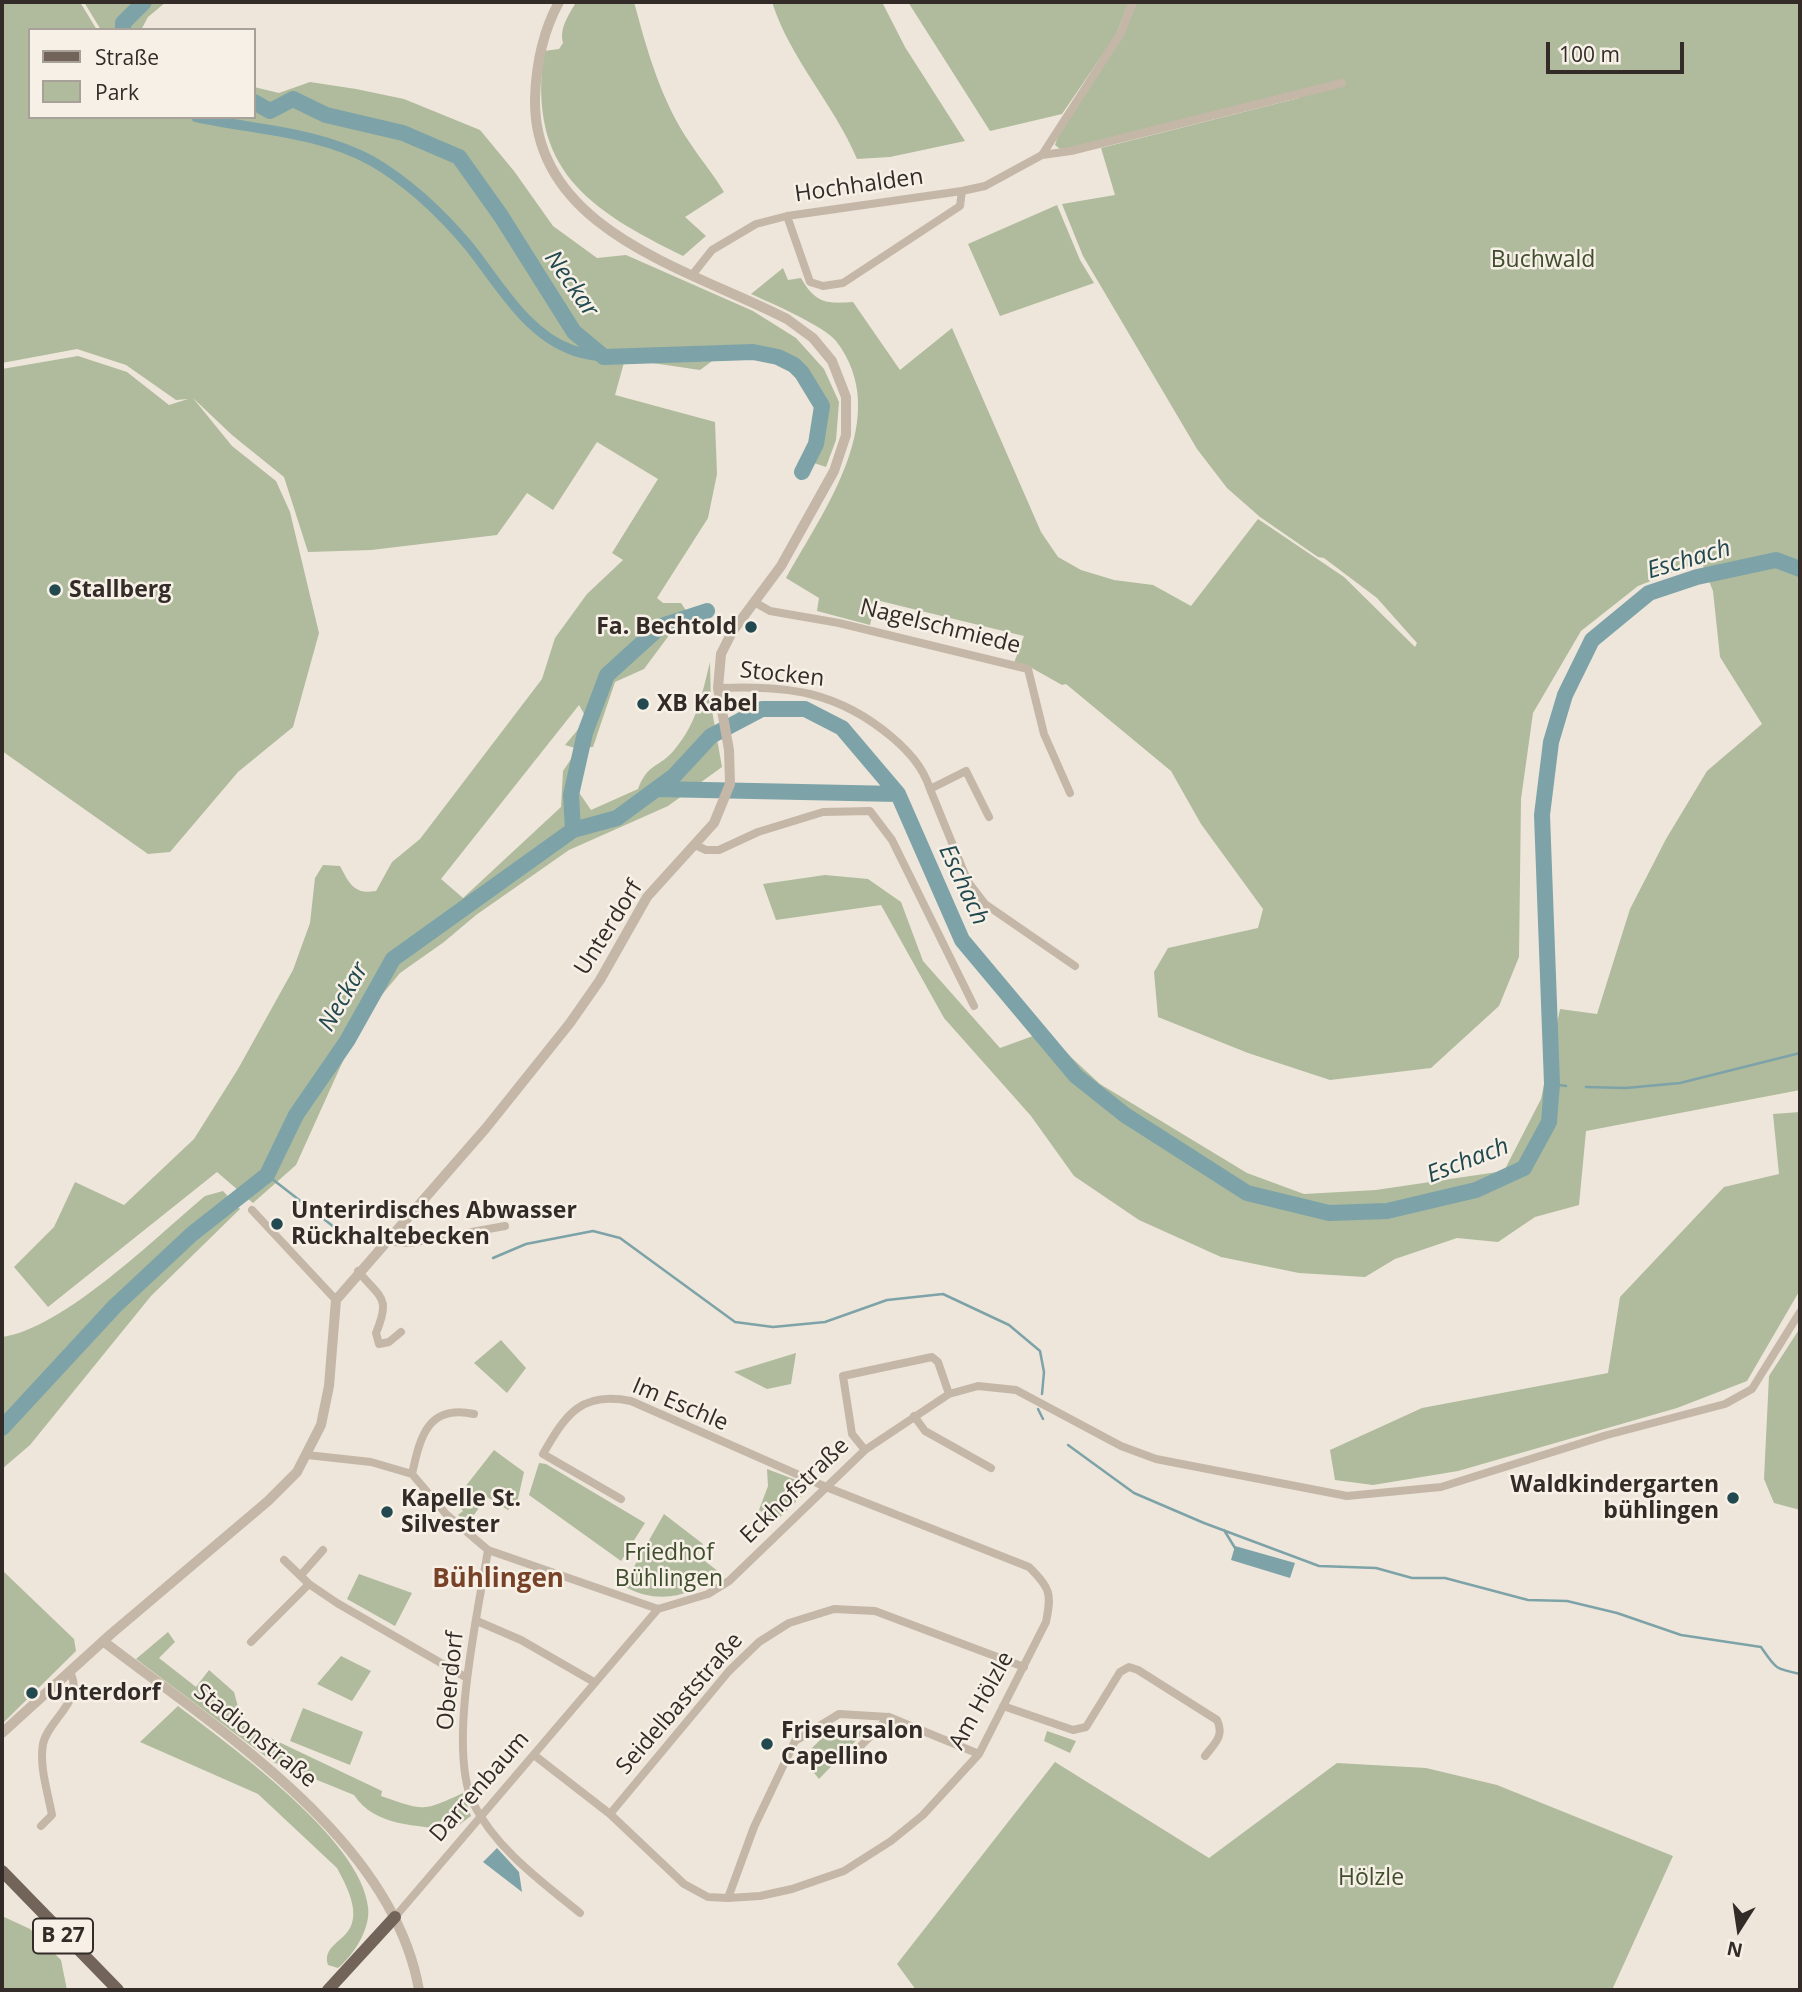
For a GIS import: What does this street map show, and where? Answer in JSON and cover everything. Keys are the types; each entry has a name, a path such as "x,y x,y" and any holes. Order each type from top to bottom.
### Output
{"main road":[{"name":"B 27","path":"6,1875 118,1990"},
{"path":"328,1990 395,1917"}],"street":[{"name":"Unterdorf","path":"336,1300 358,1270 485,1128 570,1023 600,979 647,897 714,823 729,787 727,742 718,688 721,654 732,632 781,566 844,448 848,421 841,380 823,349 803,329 610,232 576,204 560,182 539,134 535,111 536,70 541,45 559,2"},
{"path":"1042,155 1121,33 1133,2"},
{"path":"1042,155 1071,151 1342,83"},
{"name":"Hochhalden","path":"693,274 712,250 756,224 787,216 985,186 1042,155"},
{"path":"787,216 810,282 831,286 853,278 960,206 962,191"},
{"name":"Nagelschmiede","path":"756,603 770,611 839,623 1028,669 1044,734 1070,793"},
{"name":"Stocken","path":"718,688 782,689 816,694 844,703 875,722 908,750 926,776 968,882 985,904 1075,967"},
{"path":"930,789 966,771 989,817"},
{"path":"695,845 706,850 719,850 758,832 823,812 870,811 892,840 974,1006"},
{"path":"2,1733 103,1641 268,1501 297,1472 307,1455 321,1425 329,1387 336,1300 252,1210"},
{"path":"387,1238 395,1242 410,1242 505,1226"},
{"path":"358,1270 385,1303 385,1311 376,1333 379,1344 389,1342 401,1332"},
{"name":"Eckhofstraße","path":"658,1609 708,1594 729,1581 865,1450 949,1394 978,1386 1016,1390 1121,1446 1156,1459 1347,1496 1441,1487 1607,1435 1725,1404 1752,1389 1800,1312"},
{"path":"865,1450 852,1434 843,1376 932,1357 938,1363 949,1394"},
{"name":"Im Eschle","path":"621,1499 543,1454 569,1413 594,1400 614,1398 631,1401 826,1487"},
{"path":"412,1474 422,1433 435,1420 459,1412 474,1414"},
{"path":"914,1416 925,1431 991,1468"},
{"path":"307,1455 372,1462 412,1474 446,1514 488,1550 658,1609"},
{"name":"Am Hölzle","path":"534,1755 610,1814 684,1884 708,1897 728,1898 781,1891 844,1871 891,1841 923,1815 979,1754 1046,1622 1051,1599 1046,1584 1029,1567 875,1504 826,1487"},
{"path":"301,1575 323,1550"},
{"name":"Oberdorf","path":"488,1550 467,1678 463,1740 470,1794 495,1835 527,1870 580,1913"},
{"path":"284,1560 309,1584 467,1678"},
{"path":"251,1642 309,1584"},
{"name":"Darrenbaum","path":"395,1917 480,1813 534,1755 658,1609"},
{"name":"Seidelbaststraße","path":"610,1814 729,1671 759,1642 789,1623 834,1609 875,1611 1024,1667"},
{"path":"477,1621 522,1640 594,1682"},
{"name":"Stadionstraße","path":"103,1641 290,1785 333,1832 395,1917 415,1970 419,1990"},
{"path":"1003,1706 1073,1730 1086,1727 1120,1672 1129,1667 1217,1720 1221,1728 1220,1737 1205,1756"},
{"path":"41,1826 52,1815 43,1761 43,1742 73,1691 73,1677 69,1671"},
{"path":"728,1898 754,1827 795,1741 839,1714 889,1717 979,1754"},
{"path":"847,1760 889,1717"}],"green space":[{"path":"2,2 80,2 96,28 28,28 28,119 256,119 256,87 279,93 310,82 404,99 480,130 514,171 553,226 597,258 626,255 753,311 796,338 824,369 839,402 836,440 826,467 805,460 820,410 810,385 785,364 764,356 719,356 700,370 625,359 615,395 715,422 717,474 708,518 657,598 663,603 681,603 689,615 673,630 644,669 615,682 593,747 575,748 565,745 587,719 579,705 441,879 463,898 561,807 563,771 573,756 587,758 578,791 591,810 638,789 650,769 670,755 689,729 698,708 710,662 711,705 722,767 668,806 569,850 476,915 400,973 376,1002 347,1052 296,1165 253,1203 217,1172 48,1307 14,1267 54,1227 75,1182 124,1205 194,1139 238,1069 293,970 310,923 315,878 323,865 340,866 357,889 376,891 392,862 420,839 542,679 555,638 587,594 623,560 612,553 658,479 597,442 553,510 527,493 497,535 371,550 308,552 284,477 232,435 193,398 232,446 276,481 290,512 319,633 293,727 238,772 170,852 148,854 2,751 2,369 78,356 127,372 169,405 188,399 176,400 126,365 77,349 2,363"},
{"path":"84,2 166,2 148,17 142,28 100,28"},
{"path":"576,2 634,2 650,57 671,110 724,192 685,217 706,236 683,256 619,221 593,202 572,180 555,156 545,127 541,92 544,51 559,49 563,43 564,27"},
{"path":"772,2 882,2 905,47 965,141 890,157 857,159 837,119 790,43"},
{"path":"908,2 1129,2 1116,35 1062,114 990,131"},
{"name":"Buchwald","path":"1135,2 1800,2 1800,1090 1586,1131 1579,1205 1535,1217 1498,1242 1457,1238 1395,1259 1365,1277 1299,1273 1221,1257 1139,1220 1074,1176 1031,1116 944,1018 881,905 776,920 763,884 825,875 868,879 901,902 923,961 1000,1048 1044,1032 1100,1084 1247,1173 1304,1194 1376,1190 1504,1171 1541,1099 1560,1009 1597,1014 1630,909 1666,839 1707,771 1762,724 1720,657 1713,591 1701,561 1638,586 1581,631 1533,713 1521,799 1519,957 1499,1006 1431,1068 1330,1080 1248,1053 1158,1017 1154,972 1168,948 1258,928 1263,909 1201,824 1171,771 1066,684 1062,685 1030,667 1014,663 1024,636 876,600 870,625 817,611 819,598 786,578 834,493 847,462 856,431 858,400 852,370 830,335 751,294 783,268 788,280 801,278 811,293 822,300 835,303 853,302 900,370 952,328 1041,532 1058,557 1081,570 1114,580 1153,585 1191,606 1258,519 1344,577 1415,647 1417,643 1377,598 1324,558 1318,557 1260,517 1227,488 1197,449 1083,256 1062,204 1115,195 1101,148 1299,98 1298,93 1088,145 1060,149 1055,145 1058,136"},
{"path":"1057,205 1080,260 1094,283 1000,316 968,244"},
{"path":"1800,1112 1800,1290 1747,1381 1677,1408 1458,1471 1373,1485 1335,1480 1330,1450 1422,1408 1608,1373 1620,1297 1724,1187 1779,1174 1773,1114"},
{"path":"223,1191 240,1209 151,1296 30,1445 2,1469 2,1337 26,1330 80,1300 135,1257 205,1196"},
{"path":"1800,1328 1800,1510 1774,1503 1764,1479 1769,1376"},
{"path":"501,1340 526,1368 507,1393 474,1363"},
{"path":"796,1353 791,1384 767,1389 734,1372"},
{"path":"494,1450 524,1472 517,1503 508,1510 487,1497 468,1523 458,1515 463,1511 454,1501"},
{"path":"539,1463 546,1464 645,1523 621,1561 529,1495"},
{"path":"767,1469 804,1483 809,1489 775,1522 759,1510 768,1486"},
{"name":"Friedhof Bühlingen","path":"664,1514 703,1544 697,1555 719,1572 685,1593 661,1597 636,1592 623,1586"},
{"path":"3,1571 74,1639 76,1651 2,1724"},
{"path":"359,1574 412,1593 395,1626 347,1599"},
{"path":"168,1632 175,1642 159,1658 196,1687 209,1670 234,1692 243,1725 382,1791 381,1796 406,1805 430,1806 463,1793 471,1816 452,1830 398,1823 373,1813 354,1795 273,1762 136,1659"},
{"path":"341,1656 371,1671 352,1701 317,1684"},
{"path":"178,1706 290,1796 319,1824 343,1853 360,1880 368,1907 367,1924 355,1949 338,1968 328,1965 328,1953 351,1926 353,1911 350,1896 337,1868 258,1794 140,1742"},
{"path":"303,1708 363,1732 350,1765 290,1741"},
{"path":"837,1723 869,1727 819,1779 802,1758"},
{"path":"1047,1731 1076,1741 1070,1753 1044,1741"},
{"name":"Hölzle","path":"1055,1762 1209,1858 1337,1763 1426,1768 1497,1785 1673,1856 1612,1990 916,1990 897,1964"},
{"path":"2,1916 30,1929 61,1960 67,1990 2,1990"}],"water":[{"path":"1235,1546 1295,1563 1290,1578 1231,1560"},
{"path":"497,1848 519,1872 522,1892 483,1862"}],"waterway":[{"name":"Neckar","path":"123,28 123,23 144,2"},
{"name":"Neckar","path":"256,103 270,111 293,99 326,115 403,133 459,157 501,216 574,332 604,357 753,352 778,357 794,365 822,406 816,444 802,472"},
{"path":"207,119 308,137 330,143 372,161 411,188 447,221 514,305 540,332 572,350 604,357"},
{"name":"Eschach","path":"573,830 617,818 674,776 711,736 762,709 805,709 842,728 898,794 962,940 1076,1076 1125,1115 1247,1193 1329,1213 1387,1211 1476,1190 1524,1168 1549,1122 1552,1084 1542,815 1551,742 1565,695 1592,640 1649,593 1697,577 1776,560 1800,569"},
{"name":"Neckar","path":"2,1428 115,1306 192,1234 267,1175 296,1115 347,1041 393,959 573,830 571,795 585,733 607,675 661,626 707,611"},
{"name":"Eschach","path":"657,789 898,794"},
{"path":"1586,1087 1626,1088 1680,1083 1800,1053"},
{"path":"1552,1084 1566,1086"},
{"path":"267,1175 343,1234"},
{"path":"493,1258 526,1244 593,1231 620,1238 735,1322 773,1327 825,1322 887,1300 943,1294 1009,1325 1040,1351 1044,1372 1042,1394"},
{"path":"1038,1409 1043,1419"},
{"path":"1068,1445 1134,1493 1204,1523 1319,1566 1376,1568 1412,1578 1445,1578 1528,1600 1567,1601 1617,1613 1681,1635 1761,1647 1777,1667 1800,1674"},
{"path":"1224,1530 1235,1548"}],"place":[{"name":"Stallberg","path":"55,590"},
{"name":"Fa. Bechtold","path":"751,627"},
{"name":"XB Kabel","path":"643,704"},
{"name":"Unterirdisches Abwasser Rückhaltebecken","path":"277,1224"},
{"name":"Waldkindergarten bühlingen","path":"1733,1498"},
{"name":"Kapelle St. Silvester","path":"387,1512"},
{"name":"Unterdorf","path":"32,1693"},
{"name":"Friseursalon Capellino","path":"767,1744"}],"district":[{"name":"Bühlingen","path":"498,1580"}]}
